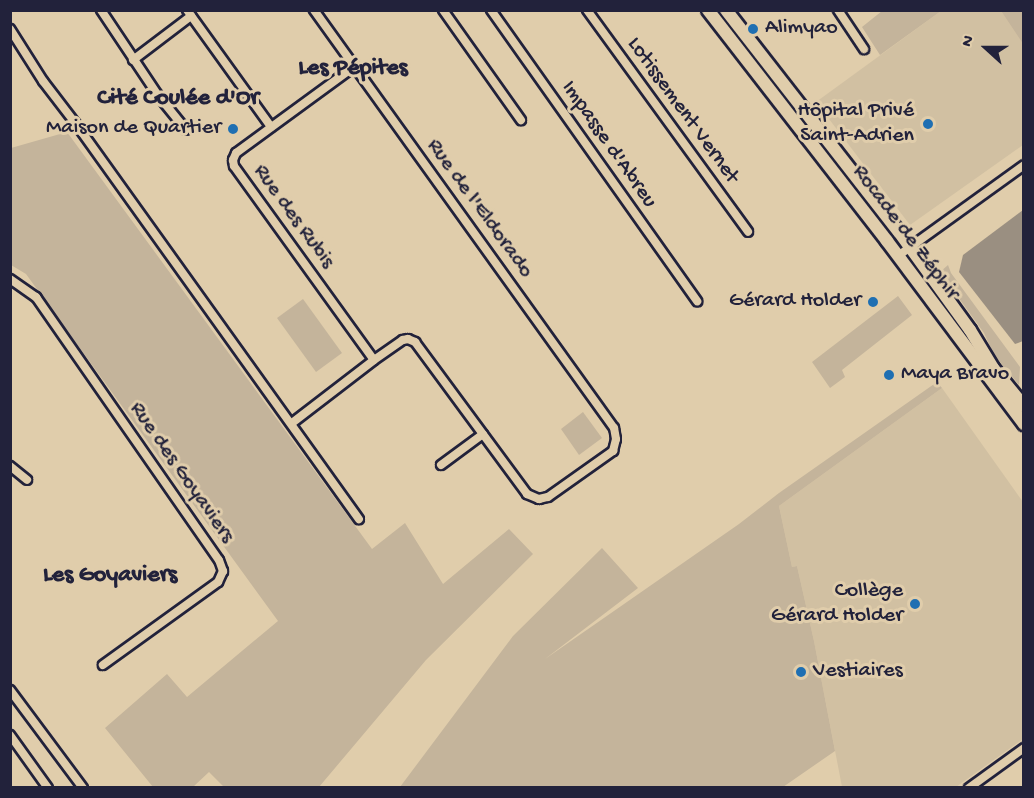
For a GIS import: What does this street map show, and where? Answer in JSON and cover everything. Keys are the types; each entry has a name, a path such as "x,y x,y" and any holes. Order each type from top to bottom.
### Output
{"main road":[{"name":"Rocade de Zéphir","path":"708,10 898,256 1023,424"},
{"name":"Rocade de Zéphir","path":"726,10 910,247 970,330 993,368 1023,406"}],"street":[{"path":"101,10 133,60 186,130"},
{"name":"Rue de l'Eldorado","path":"314,10 614,428 616,439 613,451 548,497 539,498 527,494 483,434"},
{"path":"443,10 521,120"},
{"name":"Impasse d'Abreu","path":"491,10 697,301"},
{"name":"Lotissement Vernet","path":"586,10 748,232"},
{"path":"838,10 864,49"},
{"path":"133,60 189,13 271,127"},
{"path":"10,29 43,81 292,423 359,519"},
{"name":"Rue des Rubis","path":"355,66 236,153 234,166 374,360"},
{"path":"898,256 1023,165"},
{"name":"Rue des Goyaviers","path":"10,279 36,297 219,560 223,571 218,582 103,664"},
{"path":"292,423 403,340 415,342 483,434 441,465"},
{"path":"10,465 27,480"},
{"path":"10,690 84,788"},
{"path":"10,735 48,788"},
{"path":"969,788 1023,748"}],"shaded area":[{"path":"882,11 941,11 880,55 862,27"},
{"name":"Hôpital Privé Saint-Adrien","path":"941,11 1001,11 1023,44 1023,145 910,225 816,102"},
{"path":"1001,11 1023,11 1023,44"},
{"path":"67,132 372,549 405,523 443,584 509,529 533,554 426,660 319,787 224,787 209,772 193,787 153,787 105,728 167,674 187,697 278,621 26,274 11,265 11,148"},
{"path":"1023,210 1023,341 1015,344 959,272 963,255"},
{"path":"948,265 951,273 1020,367 1019,385 994,355 984,333 940,272"},
{"path":"898,296 912,315 842,370 845,377 830,388 812,362"},
{"path":"303,299 342,353 316,372 277,318"},
{"path":"937,382 942,388 779,506 792,567 797,566 835,751 783,787 400,787 513,636 602,548 638,588 545,659"},
{"name":"Collège Gérard Holder","path":"942,388 1023,502 1023,739 956,787 842,787 814,641 797,566 792,567 779,506"},
{"path":"583,412 602,438 579,455 561,429"}],"place":[{"name":"Alimyao","path":"753,29"},
{"name":"Hôpital Privé Saint-Adrien","path":"928,124"},
{"name":"Maison de Quartier","path":"233,129"},
{"name":"Gérard Holder","path":"873,302"},
{"name":"Maya Bravo","path":"889,375"},
{"name":"Collège Gérard Holder","path":"915,604"},
{"name":"Vestiaires","path":"801,672"}],"district":[{"name":"Les Pépites","path":"353,69"},
{"name":"Cité Coulée d'Or","path":"178,99"},
{"name":"Les Goyaviers","path":"110,576"}]}
